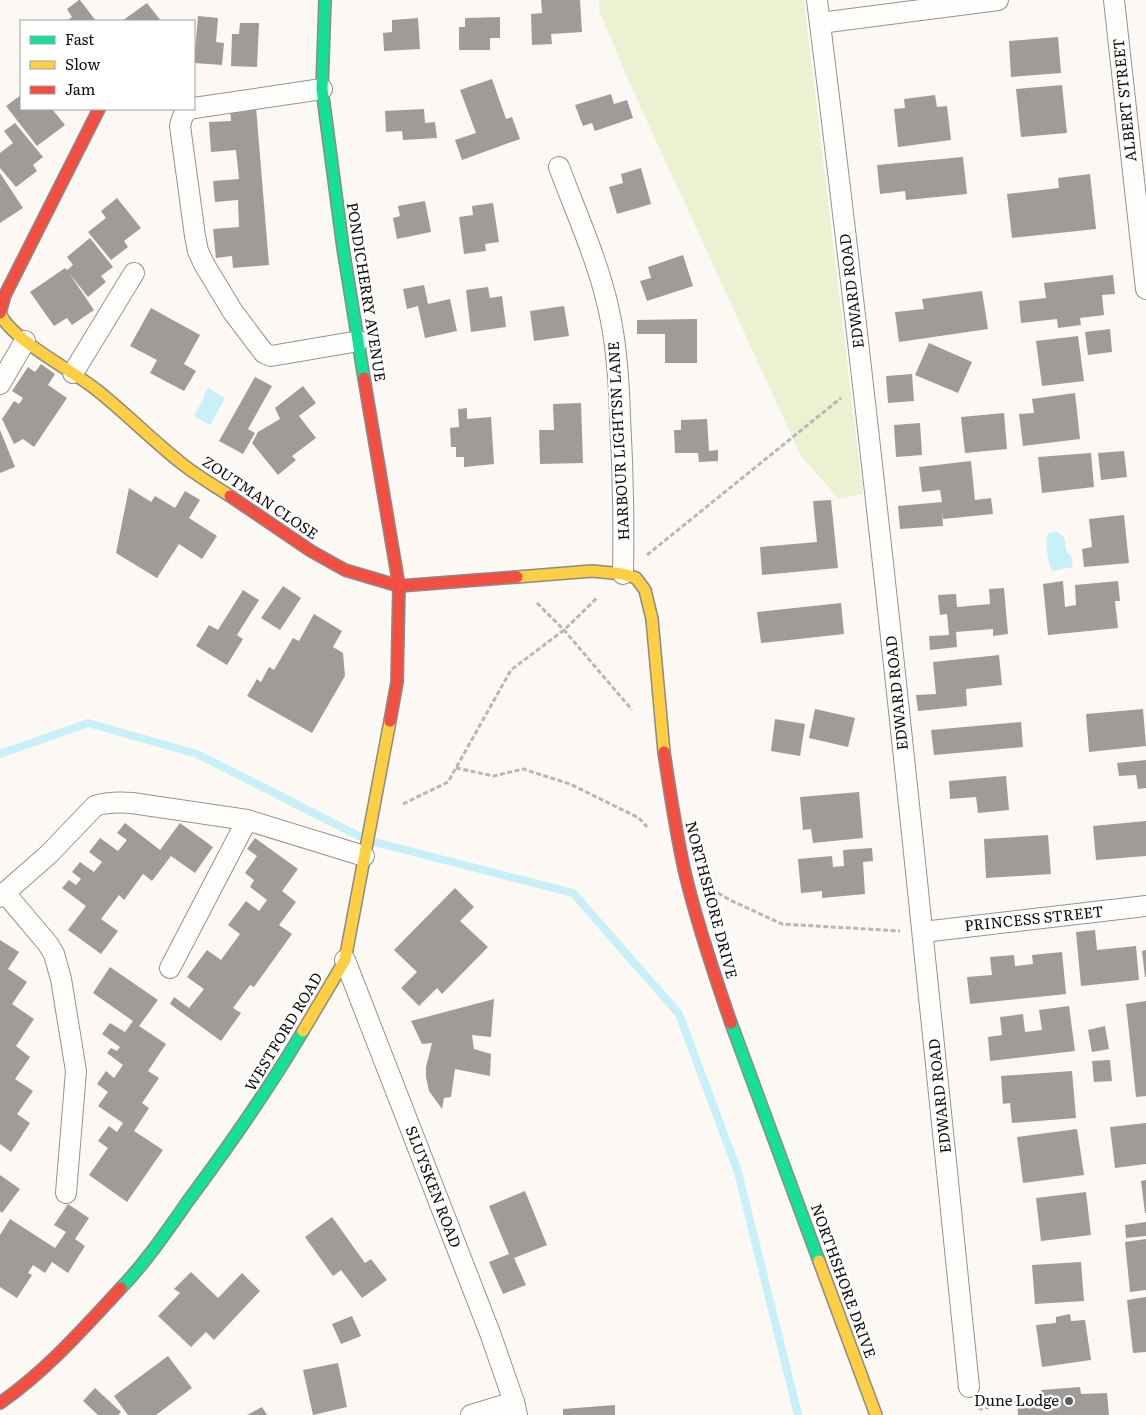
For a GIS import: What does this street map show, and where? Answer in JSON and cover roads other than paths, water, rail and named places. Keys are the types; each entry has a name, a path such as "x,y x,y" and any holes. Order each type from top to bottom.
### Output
{"street":[{"name":"PONDICHERRY AVENUE","path":"326,0 322,89 330,155 343,248 399,586"},
{"name":"EDWARD ROAD","path":"817,0 863,381 970,1388"},
{"path":"820,23 998,0"},
{"name":"ALBERT STREET","path":"1114,0 1146,289"},
{"path":"195,108 322,89"},
{"name":"ZOUTMAN CLOSE","path":"98,110 12,280 1,306 0,312 3,320 25,341 97,390 118,410 186,466 311,551 345,570 399,586"},
{"path":"190,110 182,116 180,126 194,236 204,264 233,312 264,353 271,356 359,341"},
{"name":"HARBOUR LIGHTSN LANE","path":"559,167 602,284 615,342 624,493 624,574"},
{"path":"73,373 134,273"},
{"path":"0,384 25,341"},
{"path":"399,586 592,571 624,574"},
{"name":"NORTHSHORE DRIVE","path":"624,574 636,578 645,590 652,619 663,747 673,815 685,874 708,957 746,1066 876,1415"},
{"name":"WESTFORD ROAD","path":"0,1403 23,1387 79,1334 124,1285 163,1236 280,1070 345,960 397,682 399,586"},
{"path":"66,1193 76,1071 61,979 54,954 48,944 2,895 49,854 95,806 104,803 132,802 247,820 364,856"},
{"path":"170,968 247,820"},
{"name":"PRINCESS STREET","path":"923,932 1146,906"},
{"name":"SLUYSKEN ROAD","path":"345,960 490,1333 516,1409"},
{"path":"471,1415 516,1409"}],"water":[{"path":"208,388 225,398 210,425 194,416"},
{"path":"1056,531 1064,537 1067,553 1071,555 1073,567 1052,571 1046,543 1048,534"}],"waterway":[{"path":"0,754 88,723 197,754 367,840 573,893 679,1014 738,1172 798,1415"}],"place":[{"name":"Dune Lodge","path":"1069,1401"}]}
